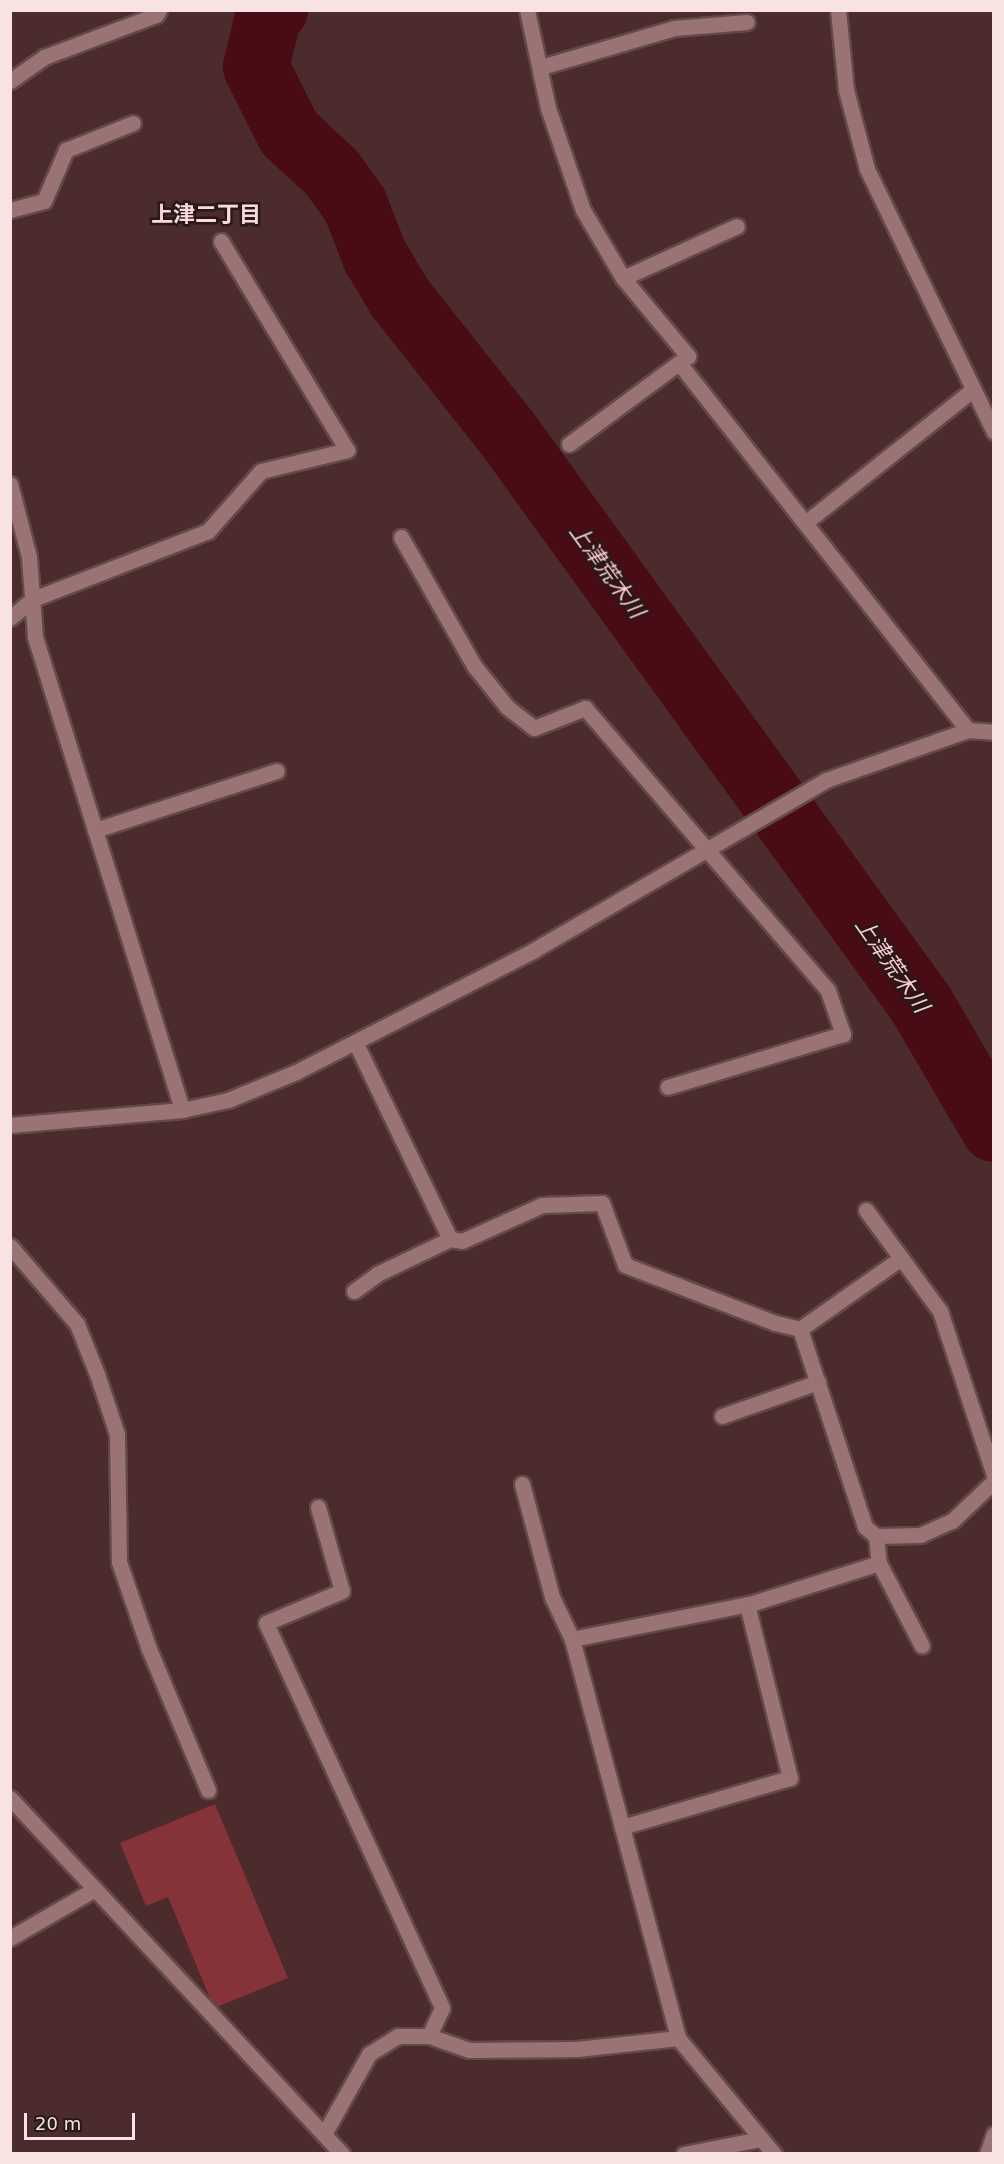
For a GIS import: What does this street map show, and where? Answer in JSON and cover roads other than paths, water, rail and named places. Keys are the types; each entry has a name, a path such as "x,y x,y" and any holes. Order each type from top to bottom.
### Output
{"street":[{"path":"10,81 44,57 156,15 159,10"},
{"path":"527,10 548,108 583,210 623,278 688,356 569,444"},
{"path":"838,10 846,90 867,169 993,432"},
{"path":"541,67 674,28 747,22"},
{"path":"10,210 44,201 66,150 133,123"},
{"path":"623,278 737,226"},
{"path":"10,618 33,598 208,531 261,471 347,450 221,241"},
{"path":"680,363 968,730"},
{"path":"805,523 972,391"},
{"path":"10,484 29,556 35,637 182,1110"},
{"path":"401,537 475,667 507,707 534,728 585,708 706,852 828,991 843,1034 668,1087"},
{"path":"10,1125 182,1110 228,1100 296,1072 534,950 706,852 826,780 968,730 993,732"},
{"path":"95,830 277,771"},
{"path":"355,1042 450,1239"},
{"path":"354,1291 377,1274 450,1239 462,1241 542,1204 602,1203 625,1265 775,1323 800,1329 901,1258"},
{"path":"866,1210 940,1311 993,1475"},
{"path":"10,1246 77,1324 97,1374 117,1434 119,1562 149,1649 208,1790"},
{"path":"800,1329 865,1527 876,1536 921,1535 951,1521 993,1481"},
{"path":"722,1416 818,1382"},
{"path":"522,1484 552,1597 572,1639 678,2038 774,2154"},
{"path":"318,1507 342,1591 266,1623 442,2008 429,2036"},
{"path":"876,1536 879,1563 922,1646"},
{"path":"572,1639 747,1604 879,1563"},
{"path":"622,1827 790,1778 747,1604"},
{"path":"10,1798 324,2134 334,2151"},
{"path":"10,1938 94,1889"},
{"path":"324,2134 369,2054 398,2036 429,2036 469,2050 577,2049 678,2038"},
{"path":"987,2154 993,2135"},
{"path":"684,2154 760,2139"}],"waterway":[{"name":"上津荒木川","path":"275,10 268,17 256,67 289,133 332,173 355,205 375,256 400,298 507,433 921,1004 994,1129"}],"district":[{"name":"上津二丁目","path":"206,215"}]}
